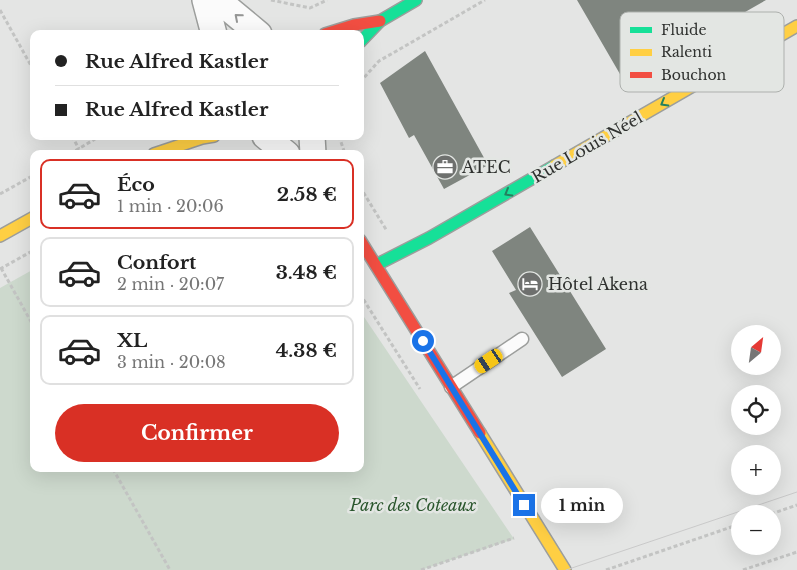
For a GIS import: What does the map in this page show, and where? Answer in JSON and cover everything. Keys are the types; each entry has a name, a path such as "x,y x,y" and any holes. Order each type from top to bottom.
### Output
{"street":[{"path":"205,0 213,30"},
{"path":"218,0 253,30"},
{"path":"364,38 380,21 416,0"},
{"path":"338,30 354,25 380,21"},
{"name":"Rue Louis Néel","path":"784,33 797,26"},
{"name":"Rue Louis Néel","path":"376,265 401,253 682,92"},
{"path":"155,148 193,140"},
{"path":"270,140 282,150"},
{"path":"0,236 30,219"},
{"path":"364,246 565,570"}],"lane":[{"path":"451,387 522,339"}],"path":[{"path":"271,0 310,8 327,0"},
{"path":"364,78 379,61 485,0"},
{"path":"0,10 30,64"},
{"path":"74,140 79,149 94,140"},
{"path":"0,194 30,177"},
{"path":"364,193 401,253"},
{"path":"30,252 0,269 30,320"},
{"path":"364,300 424,395"},
{"path":"115,472 170,570"},
{"path":"781,511 797,505"},
{"path":"606,570 731,527"},
{"path":"421,570 514,539 509,530"},
{"path":"743,570 797,552"}],"green space":[{"name":"Parc des Coteaux","path":"30,271 30,472 364,472 364,317 514,539 421,570 0,570 0,288"}],"building":[{"path":"577,0 766,0 745,12 620,12 620,74"},
{"path":"425,51 488,165 444,189 414,135 409,138 380,83"},
{"path":"530,227 606,349 562,377 509,293 516,290 492,251"}],"tram line":[{"path":"566,570 797,492"}],"traffic: fast":[{"path":"364,38 380,21 416,0"},
{"path":"376,265 429,238 554,166"}],"traffic: slow":[{"path":"784,33 797,26"},
{"path":"554,166 682,92"},
{"path":"166,150 196,140"},
{"path":"0,236 30,219"},
{"path":"480,433 565,570"}],"traffic: jam":[{"path":"338,30 354,25 380,21"},
{"path":"364,246 480,433"}],"place":[{"name":"ATEC","path":"445,167"},
{"name":"Hôtel Akena","path":"530,284"}],"route":[{"path":"423,341 524,505"}]}
